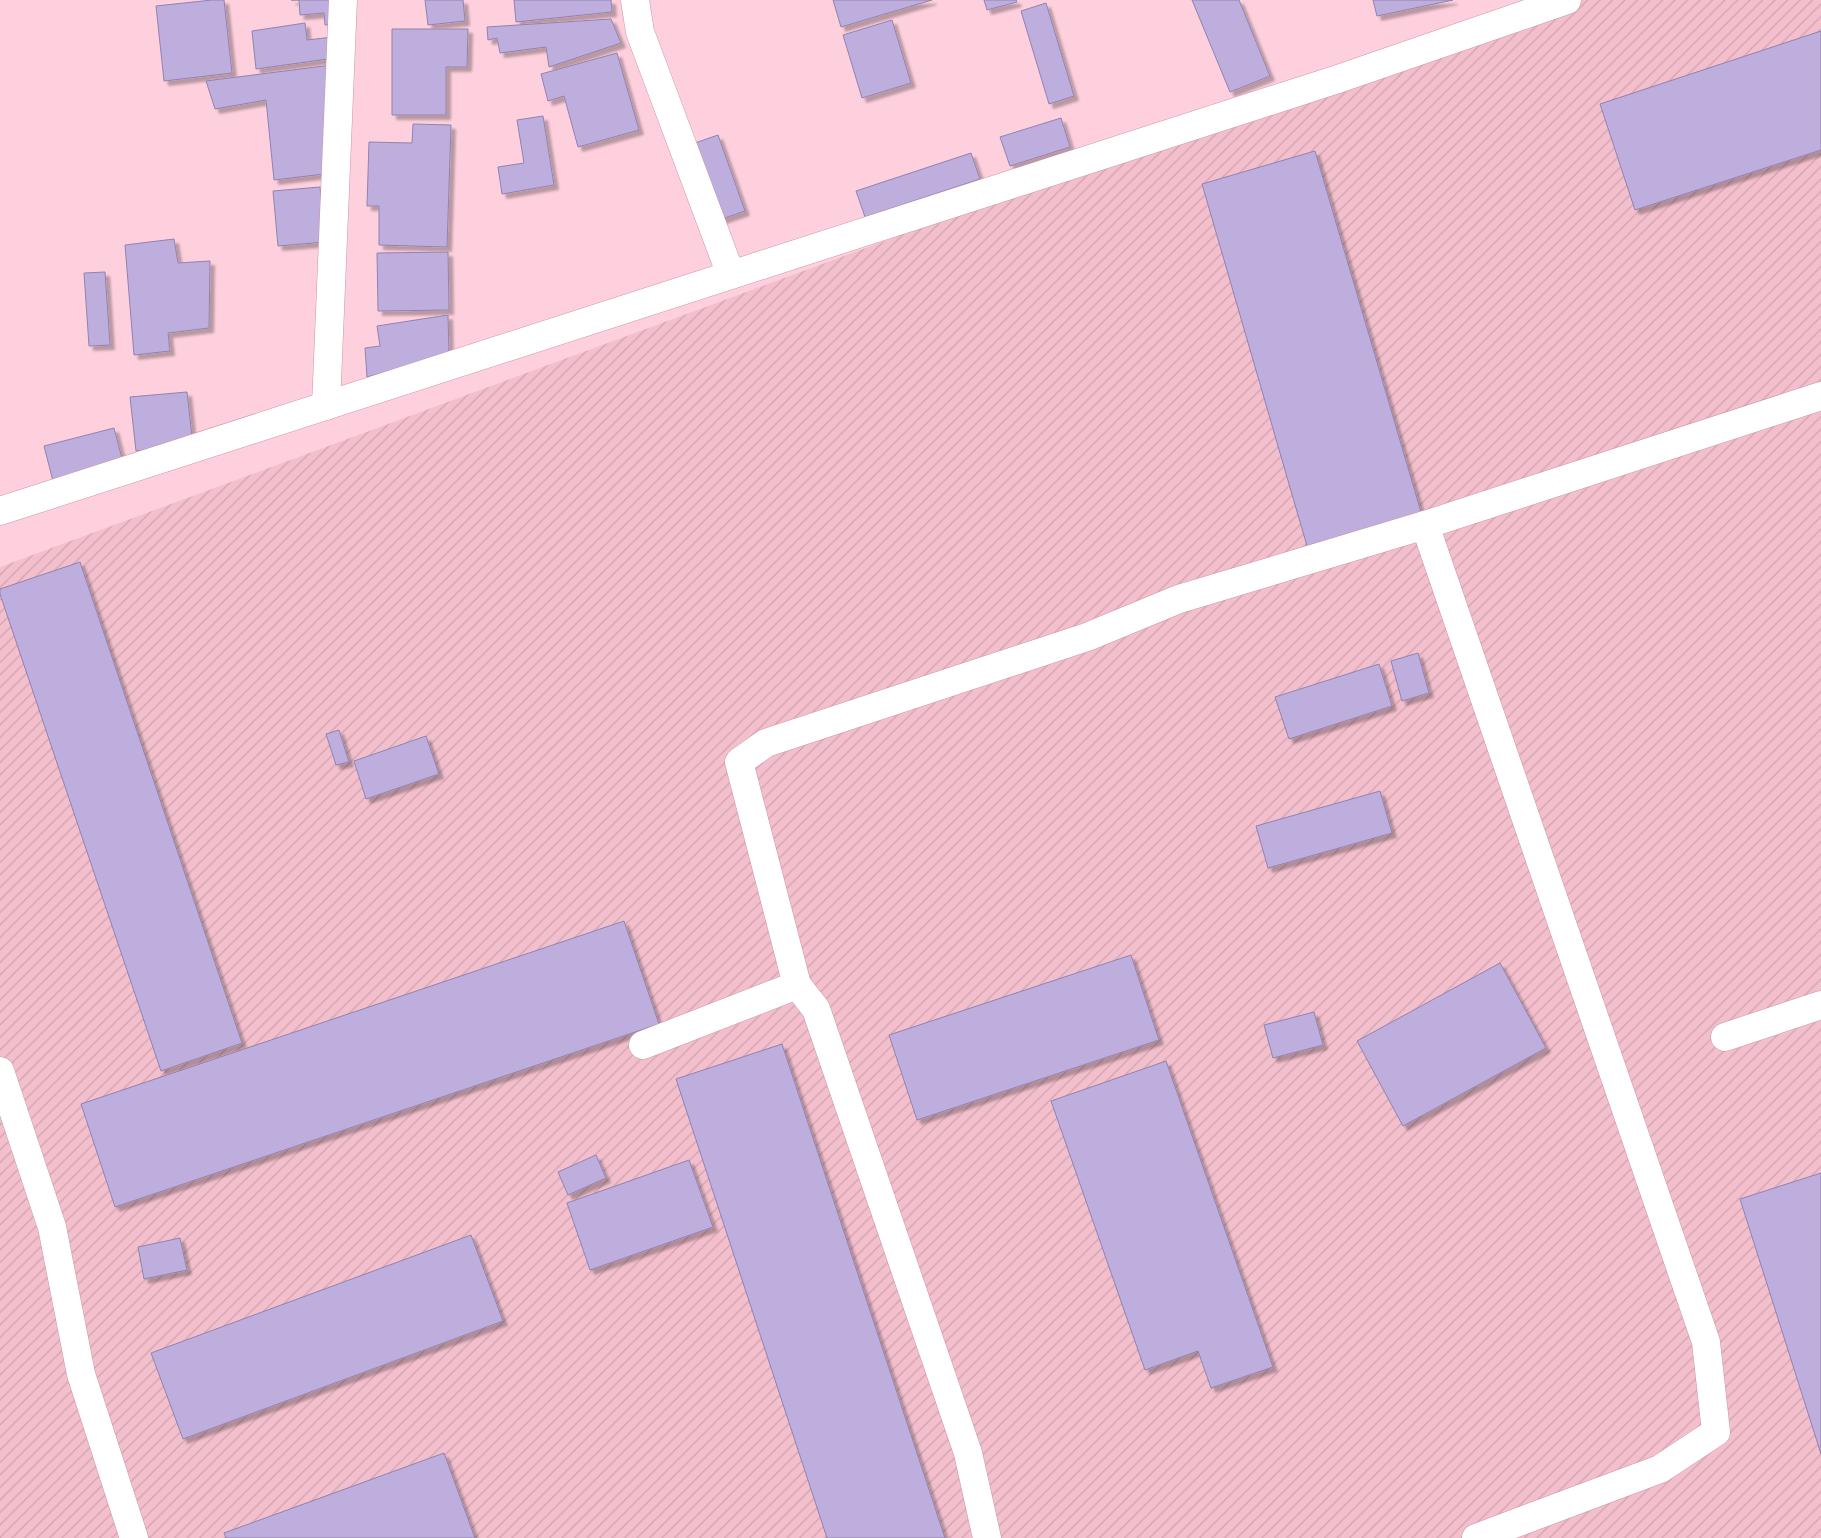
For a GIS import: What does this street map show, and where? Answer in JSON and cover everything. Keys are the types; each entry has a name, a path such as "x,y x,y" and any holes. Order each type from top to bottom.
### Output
{"street":[{"path":"326,406 343,0"},
{"path":"635,0 640,32 731,275"},
{"path":"0,511 1328,82 1567,0"},
{"path":"987,1538 968,1453 816,1009 798,985 740,762 766,743 1086,637 1179,599 1424,525 1821,396"},
{"path":"1424,525 1706,1342 1716,1432 1660,1469 1476,1538"},
{"path":"643,1045 798,985"},
{"path":"1725,1037 1821,1005"},
{"path":"0,1071 52,1227 81,1374 134,1538"}],"shaded area":[{"path":"1539,0 1821,0 1821,1538 0,1538 0,567"}],"building":[{"path":"224,0 232,73 164,81 156,6"},
{"path":"299,0 336,0 338,24 325,25 324,13 300,15"},
{"path":"425,0 463,0 465,21 428,25"},
{"path":"514,0 611,0 612,12 516,22"},
{"path":"833,0 932,0 841,27"},
{"path":"984,0 1016,0 1017,2 987,10"},
{"path":"1192,0 1239,0 1270,76 1230,92"},
{"path":"1373,0 1453,0 1377,16"},
{"path":"1046,3 1074,96 1049,104 1021,11"},
{"path":"611,19 621,43 549,67 546,47 500,53 497,38 488,40 487,27"},
{"path":"892,20 911,83 862,98 843,35"},
{"path":"305,23 307,40 333,37 335,58 256,69 252,31"},
{"path":"392,29 468,29 467,67 446,67 446,115 392,115"},
{"path":"1821,31 1821,150 1635,210 1600,104"},
{"path":"617,53 639,130 578,147 564,96 548,101 541,74"},
{"path":"332,65 324,174 274,180 266,100 215,109 206,81"},
{"path":"543,116 554,185 502,194 498,167 524,163 517,120"},
{"path":"1061,118 1070,147 1010,166 1000,137"},
{"path":"413,124 451,125 447,247 379,245 379,206 367,206 369,142 412,143"},
{"path":"718,135 745,211 719,220 692,144"},
{"path":"1315,151 1421,512 1307,546 1202,184"},
{"path":"971,153 980,179 865,217 856,191"},
{"path":"320,187 325,242 278,246 273,191"},
{"path":"174,239 178,263 210,261 209,328 168,333 170,351 134,355 125,245"},
{"path":"448,252 449,310 378,311 377,253"},
{"path":"105,272 110,345 89,346 84,273"},
{"path":"448,315 449,355 367,377 365,348 380,346 377,326"},
{"path":"187,392 193,446 136,451 130,397"},
{"path":"114,428 124,466 54,485 44,446"},
{"path":"80,562 242,1043 161,1071 0,594 0,589"},
{"path":"1418,653 1429,693 1402,701 1391,661"},
{"path":"1379,664 1392,706 1289,739 1275,697"},
{"path":"339,730 349,762 336,765 326,734"},
{"path":"426,736 439,774 366,799 354,761"},
{"path":"1380,791 1392,833 1268,868 1256,826"},
{"path":"624,921 659,1024 115,1207 81,1104"},
{"path":"1131,955 1159,1040 917,1120 889,1035"},
{"path":"1500,963 1546,1048 1403,1126 1357,1041"},
{"path":"1314,1012 1323,1045 1273,1058 1264,1025"},
{"path":"782,1044 945,1538 827,1538 676,1079"},
{"path":"1166,1061 1273,1367 1211,1388 1198,1351 1145,1370 1051,1101"},
{"path":"596,1155 606,1178 568,1195 558,1172"},
{"path":"689,1160 713,1227 590,1270 567,1203"},
{"path":"1821,1173 1821,1454 1740,1199"},
{"path":"471,1235 503,1321 183,1439 151,1353"},
{"path":"180,1238 187,1270 144,1279 138,1247"},
{"path":"444,1453 475,1538 226,1538 224,1533"}]}
